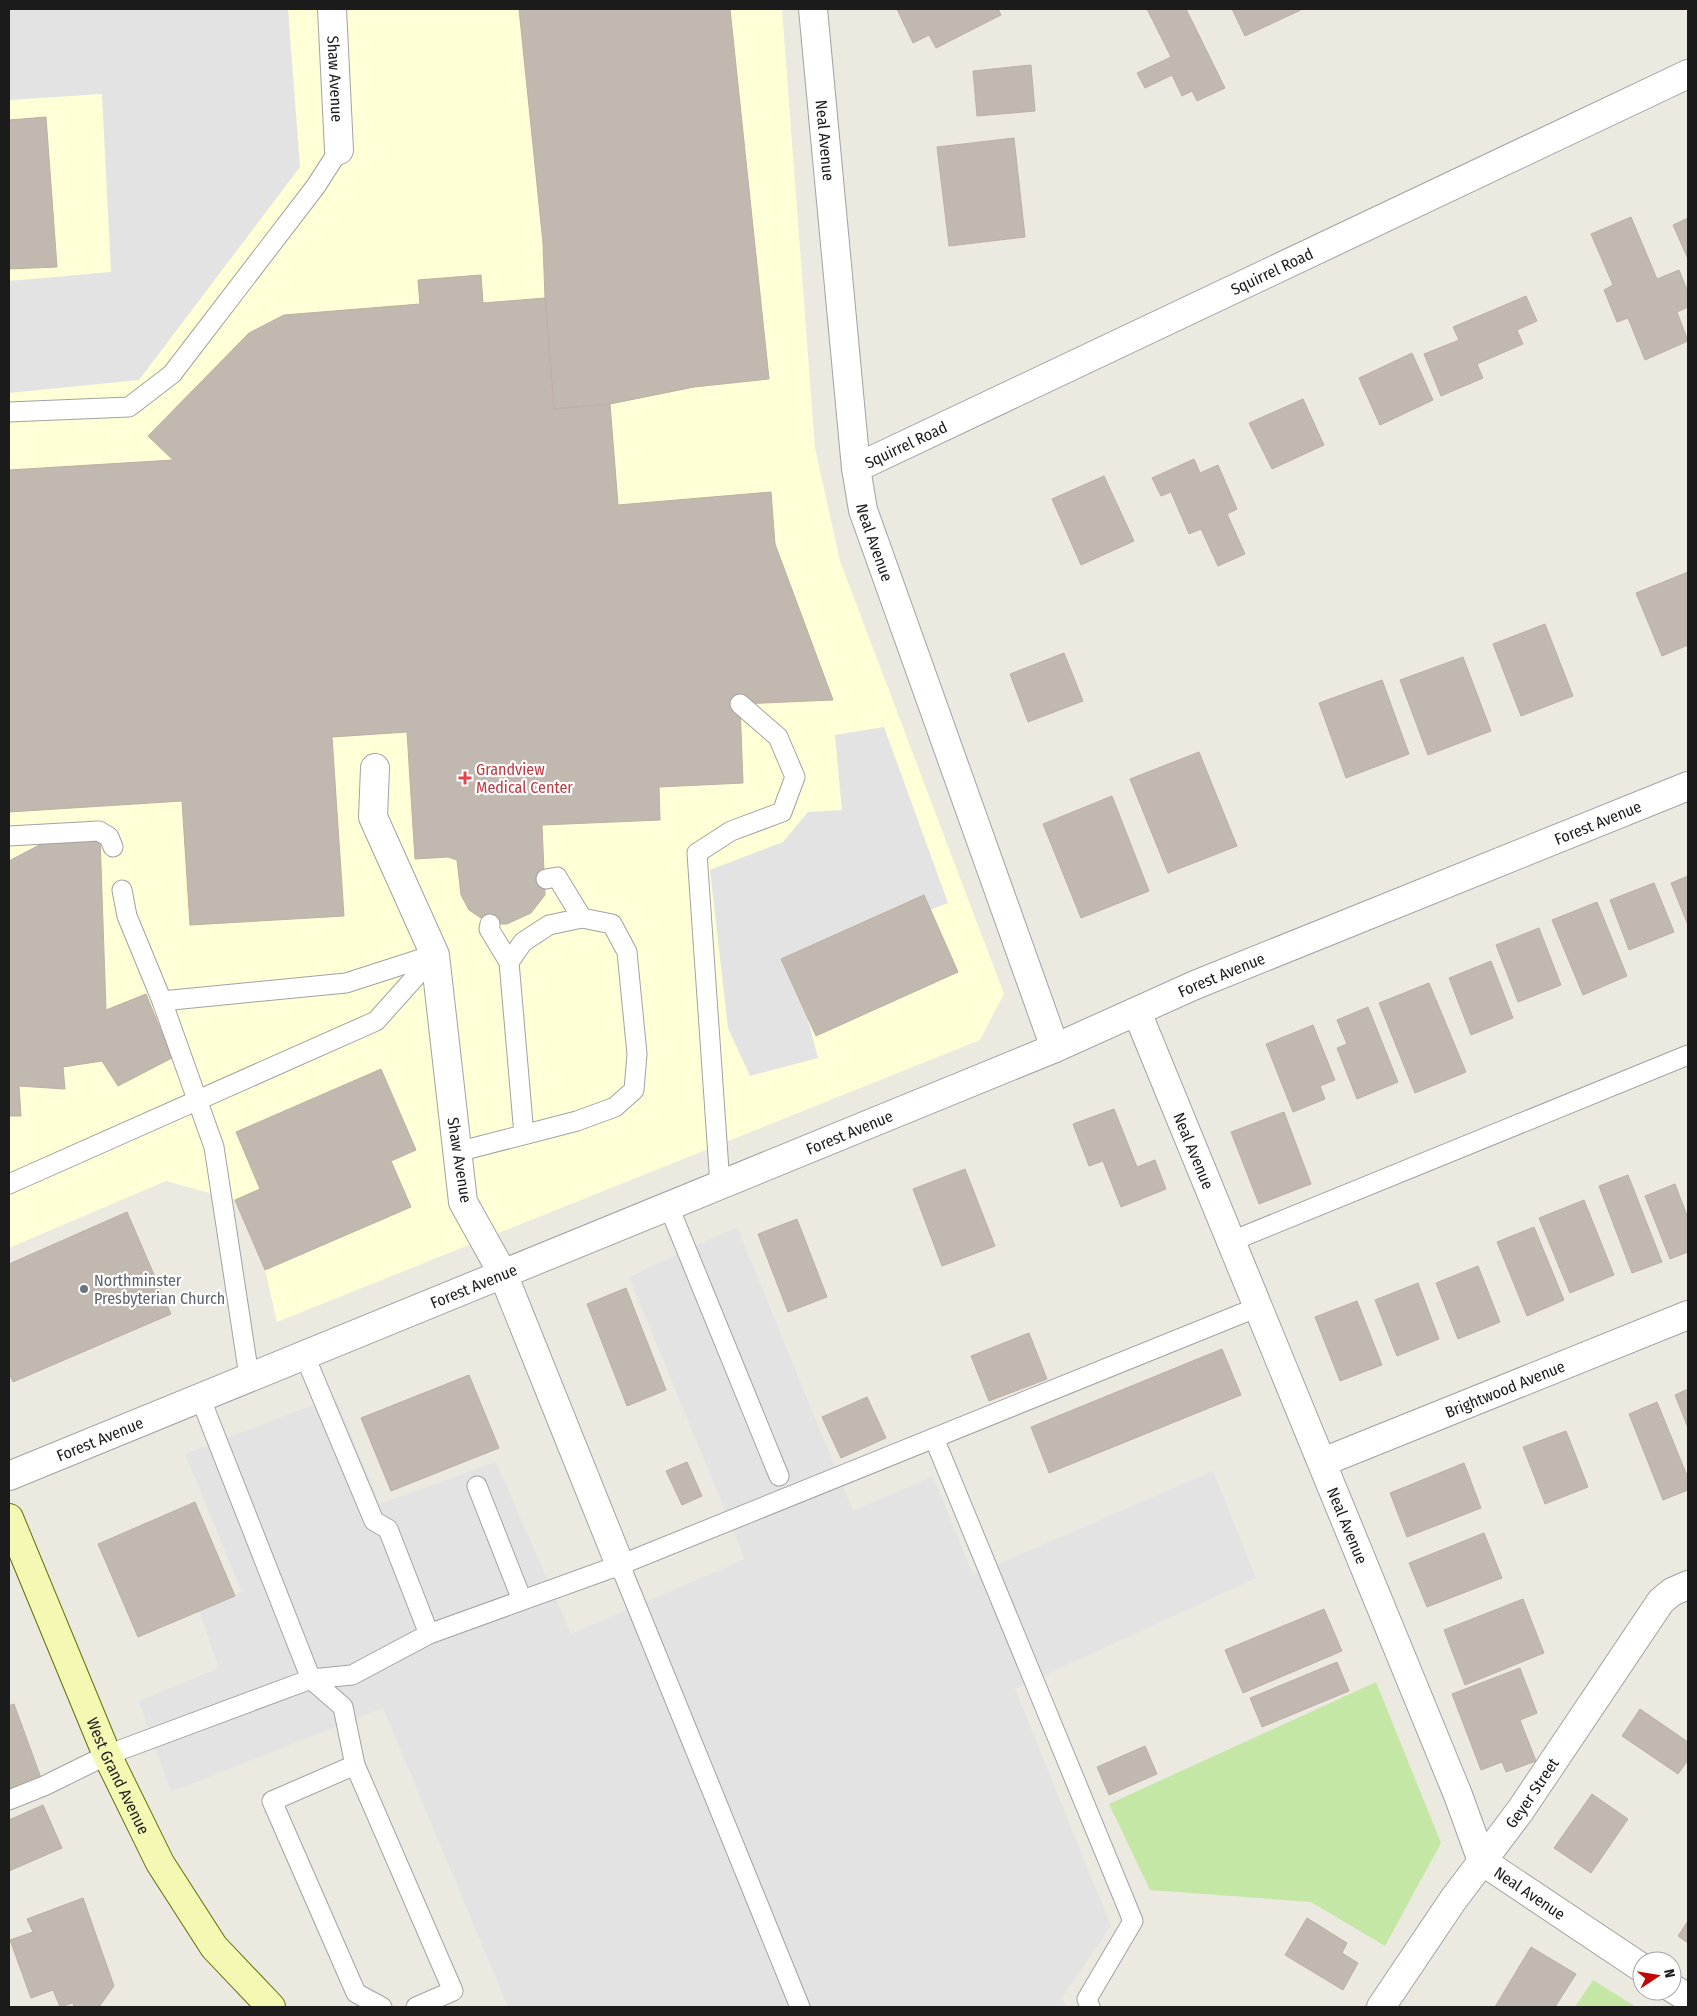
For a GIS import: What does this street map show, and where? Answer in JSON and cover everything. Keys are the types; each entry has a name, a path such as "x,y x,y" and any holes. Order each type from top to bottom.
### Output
{"main road":[{"name":"West Grand Avenue","path":"9,1518 107,1755 160,1863 214,1947 271,2007"}],"street":[{"name":"Shaw Avenue","path":"332,9 339,150"},
{"name":"Neal Avenue","path":"812,9 856,468 863,510 1055,1048"},
{"name":"Squirrel Road","path":"856,468 1688,74"},
{"name":"Shaw Avenue","path":"375,768 373,817 435,955 463,1202 502,1274 620,1565"},
{"name":"Forest Avenue","path":"9,1476 249,1376 1055,1048 1196,985 1688,786"},
{"name":"Neal Avenue","path":"1137,1012 1323,1462 1458,1795 1482,1861 1632,1961"},
{"name":"Brightwood Avenue","path":"1323,1462 1688,1315"},
{"name":"Geyer Street","path":"1382,2007 1453,1900 1520,1811 1661,1601 1683,1593"}],"lane":[{"path":"9,412 129,407 172,374 316,186 339,150"},
{"path":"720,1185 697,853 730,831 782,812 795,776 778,737 740,704"},
{"path":"9,836 99,831 109,837 113,847"},
{"path":"546,879 557,877 582,918"},
{"path":"122,890 127,916 162,1002 214,1147 249,1376"},
{"path":"457,1152 578,1121 615,1107 634,1090 637,1054 627,952 612,924 582,918 549,925 523,942 509,962"},
{"path":"490,924 489,929 509,962 524,1135"},
{"path":"162,1002 346,982 435,955"},
{"path":"9,1184 199,1101 376,1020 435,955"},
{"path":"1232,1241 1688,1055"},
{"path":"669,1206 779,1476"},
{"path":"9,1800 44,1786 107,1755 311,1679 352,1675 429,1634 620,1565 1258,1307"},
{"path":"304,1354 374,1521 388,1530 429,1634"},
{"path":"200,1397 311,1679 343,1707 355,1765 454,1991 416,2007"},
{"path":"934,1438 1132,1920 1087,1999 1090,2007"},
{"path":"477,1486 522,1600"},
{"path":"620,1565 800,2007"},
{"path":"355,1765 272,1801 356,1993 382,2007"}],"shaded area":[{"name":"Grandview Medical Center","path":"9,9 782,9 815,448 840,561 1004,994 980,1040 277,1322 265,1270 235,1200 166,1181 9,1248"},
{"path":"9,9 288,9 300,167 139,380 9,393 9,281 111,272 102,94 9,100"},
{"path":"884,727 948,903 793,962 818,1058 750,1076 728,1028 710,870 783,842 808,812 842,810 835,735"},
{"path":"737,1227 853,1511 933,1476 973,1575 1213,1471 1256,1578 1015,1689 1111,1926 1062,1997 1066,2007 508,2007 383,1708 171,1792 139,1701 219,1668 199,1610 242,1592 185,1454 335,1397 380,1504 496,1462 571,1634 745,1559 629,1277"}],"green space":[{"path":"1376,1682 1441,1843 1385,1946 1311,1902 1150,1890 1109,1804"},
{"path":"1593,1980 1636,2007 1575,2007"}],"building":[{"path":"519,9 730,9 769,379 694,387 610,404 554,409 545,298 543,243"},
{"path":"897,9 998,9 1001,15 936,48 929,35 913,43"},
{"path":"1147,9 1186,9 1225,88 1197,101 1192,91 1182,96 1172,75 1145,88 1137,73 1171,57"},
{"path":"1232,9 1303,9 1245,36"},
{"path":"1031,65 1035,111 977,116 973,71"},
{"path":"46,117 57,267 9,269 9,120"},
{"path":"1014,138 1025,237 949,246 937,147"},
{"path":"1631,217 1657,279 1679,270 1688,292 1688,307 1677,312 1688,341 1645,360 1628,318 1617,322 1604,290 1613,285 1591,234"},
{"path":"1688,218 1688,259 1673,225"},
{"path":"481,275 483,303 545,298 554,409 610,404 618,505 771,492 775,544 833,700 740,704 743,783 659,787 660,820 542,825 545,895 531,913 507,924 490,924 469,910 461,895 457,860 448,857 415,859 407,732 332,737 344,916 190,925 182,801 9,812 9,470 173,460 148,436 249,333 284,315 420,304 418,280"},
{"path":"1526,296 1537,321 1517,330 1523,344 1477,364 1483,378 1441,396 1424,354 1459,340 1453,327"},
{"path":"1412,353 1433,400 1380,425 1359,378"},
{"path":"1303,399 1324,445 1272,469 1249,423"},
{"path":"1194,459 1200,473 1218,465 1237,509 1227,514 1245,554 1218,566 1201,529 1189,534 1171,492 1161,496 1152,478"},
{"path":"1104,476 1134,541 1081,565 1052,499"},
{"path":"1688,572 1688,645 1662,656 1636,593"},
{"path":"1545,624 1573,696 1521,716 1493,644"},
{"path":"1064,653 1083,701 1028,722 1010,674"},
{"path":"1463,657 1491,731 1428,755 1400,680"},
{"path":"1382,680 1409,754 1346,778 1319,703"},
{"path":"1199,752 1237,846 1168,873 1130,779"},
{"path":"1112,796 1149,891 1081,918 1043,824"},
{"path":"100,837 106,1010 146,994 172,1058 118,1086 102,1061 63,1067 65,1089 19,1086 21,1116 9,1116 9,861 43,843"},
{"path":"1688,876 1688,925 1671,883"},
{"path":"1654,883 1674,932 1629,950 1610,900"},
{"path":"924,895 958,972 816,1036 781,959"},
{"path":"1597,902 1627,976 1583,995 1552,920"},
{"path":"1539,928 1561,985 1518,1002 1496,945"},
{"path":"1491,961 1513,1018 1471,1035 1449,978"},
{"path":"1429,983 1466,1072 1415,1093 1379,1003"},
{"path":"1368,1007 1398,1082 1357,1099 1337,1048 1347,1044 1337,1020"},
{"path":"1313,1025 1335,1080 1320,1086 1325,1099 1293,1112 1266,1044"},
{"path":"381,1069 416,1150 391,1161 411,1207 265,1270 235,1200 260,1189 236,1132"},
{"path":"1114,1109 1137,1167 1155,1160 1166,1189 1121,1207 1103,1161 1089,1166 1073,1124"},
{"path":"1284,1112 1311,1184 1259,1204 1231,1132"},
{"path":"965,1169 995,1246 942,1266 913,1189"},
{"path":"1628,1175 1662,1262 1632,1273 1599,1186"},
{"path":"1675,1184 1688,1218 1688,1252 1670,1259 1645,1196"},
{"path":"1584,1200 1614,1275 1570,1293 1539,1218"},
{"name":"Northminster Presbyterian Church","path":"127,1212 171,1314 13,1382 9,1373 9,1264"},
{"path":"797,1219 827,1297 788,1312 758,1234"},
{"path":"1534,1227 1564,1300 1527,1316 1497,1242"},
{"path":"1478,1266 1500,1322 1458,1339 1436,1283"},
{"path":"1418,1283 1439,1339 1397,1356 1375,1300"},
{"path":"626,1288 666,1390 627,1406 587,1304"},
{"path":"1357,1301 1382,1365 1340,1381 1315,1317"},
{"path":"1029,1333 1047,1379 989,1401 971,1356"},
{"path":"1222,1349 1241,1395 1049,1473 1031,1427"},
{"path":"469,1375 499,1448 391,1491 361,1418"},
{"path":"1688,1389 1688,1428 1675,1395"},
{"path":"867,1397 886,1438 841,1458 822,1417"},
{"path":"1657,1402 1688,1478 1688,1490 1663,1500 1629,1414"},
{"path":"1566,1431 1588,1487 1545,1504 1523,1447"},
{"path":"687,1462 702,1496 682,1505 666,1471"},
{"path":"1464,1463 1481,1508 1407,1537 1390,1493"},
{"path":"195,1502 235,1596 138,1637 98,1544"},
{"path":"1484,1533 1502,1578 1427,1607 1409,1563"},
{"path":"1523,1599 1544,1653 1465,1685 1444,1630"},
{"path":"1324,1609 1342,1651 1243,1693 1225,1650"},
{"path":"1337,1662 1349,1691 1262,1727 1250,1698"},
{"path":"1520,1668 1537,1713 1520,1720 1536,1761 1506,1772 1502,1762 1481,1770 1452,1694"},
{"path":"14,1704 44,1786 9,1800 9,1706"},
{"path":"1640,1709 1688,1742 1688,1760 1678,1774 1622,1736"},
{"path":"1145,1746 1157,1774 1109,1795 1097,1767"},
{"path":"1592,1794 1628,1819 1591,1873 1554,1848"},
{"path":"43,1805 62,1848 9,1871 9,1820"},
{"path":"83,1898 114,1986 99,2007 74,2007 73,2003 60,2007 53,1990 31,1998 10,1940 33,1932 27,1919"},
{"path":"1307,1918 1347,1943 1342,1953 1358,1963 1343,1990 1285,1955"},
{"path":"1688,1921 1688,1943 1678,1936"},
{"path":"1531,1947 1576,1974 1555,2007 1495,2007"}],"place":[{"name":"Grandview Medical Center","path":"465,778"},
{"name":"Northminster Presbyterian Church","path":"84,1289"}]}
